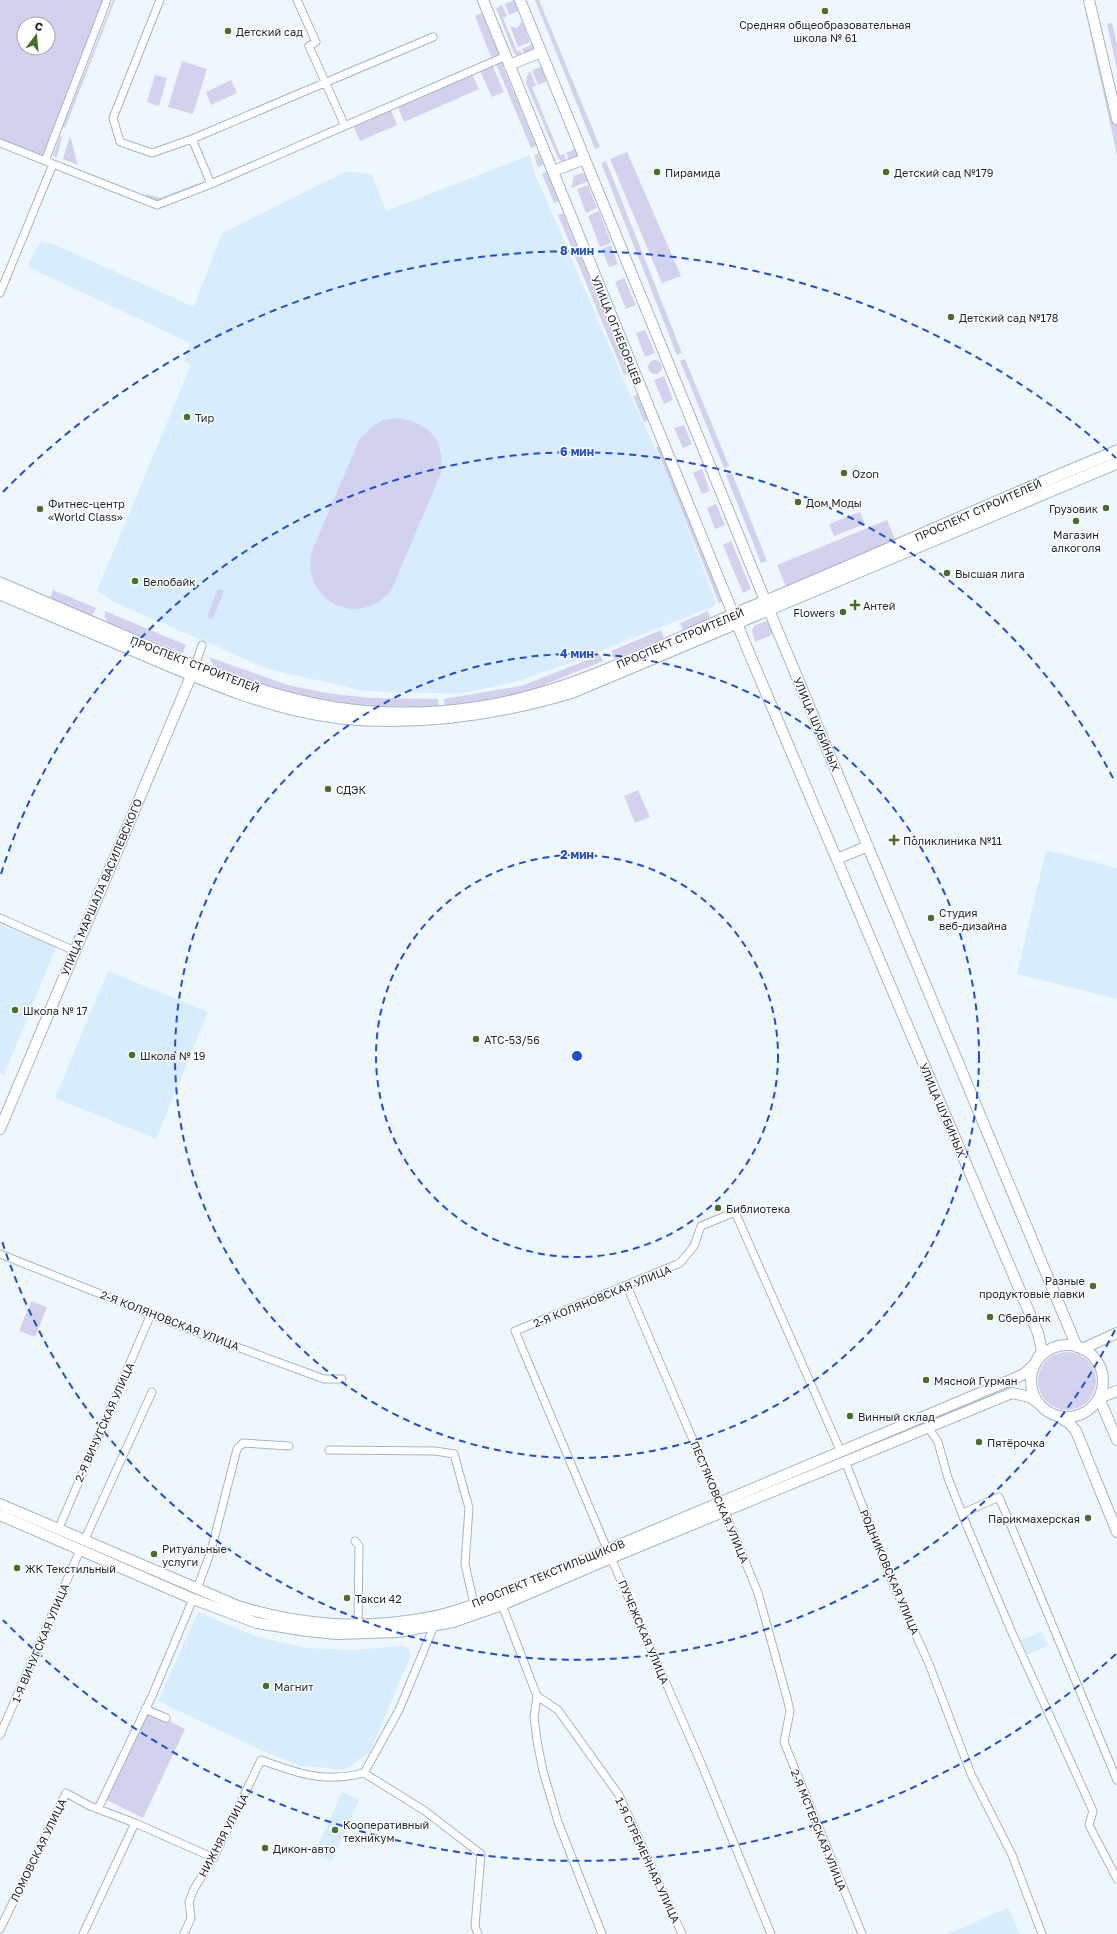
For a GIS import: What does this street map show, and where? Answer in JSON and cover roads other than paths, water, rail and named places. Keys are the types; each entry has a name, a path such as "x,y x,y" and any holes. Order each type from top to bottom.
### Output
{"main road":[{"name":"УЛИЦА ОГНЕБОРЦЕВ","path":"483,0 735,619"},
{"path":"520,0 768,606"},
{"path":"1089,0 1117,119"},
{"path":"508,60 541,52"},
{"path":"553,171 585,159"},
{"name":"ПРОСПЕКТ СТРОИТЕЛЕЙ","path":"0,594 193,671 301,701 339,708 406,712 462,709 515,700 568,684 735,619 1016,499 1117,451"},
{"name":"ПРОСПЕКТ СТРОИТЕЛЕЙ","path":"1016,499 1117,463"},
{"name":"ПРОСПЕКТ СТРОИТЕЛЕЙ","path":"0,583 193,671"},
{"name":"УЛИЦА ШУБИНЫХ","path":"768,606 1079,1348"},
{"name":"УЛИЦА ШУБИНЫХ","path":"735,619 1038,1333 1042,1351 1036,1363"},
{"name":"УЛИЦА МАРШАЛА ВАСИЛЕВСКОГО","path":"0,1129 193,671"},
{"path":"837,859 868,846"},
{"path":"1117,1333 1079,1348 1058,1347 1045,1352 1036,1363 1031,1377 1031,1387 1038,1403 1047,1412 1058,1416 1069,1423 1076,1431 1117,1532"},
{"path":"1058,1416 1069,1417 1083,1414 1091,1408 1099,1398 1103,1380 1100,1367 1093,1356 1079,1348"},
{"name":"ПРОСПЕКТ ТЕКСТИЛЬЩИКОВ","path":"0,1504 58,1530 82,1546 193,1599 257,1623 307,1631 362,1634 398,1632 500,1600 843,1456 1024,1374 1036,1363"},
{"path":"1099,1398 1117,1391"},
{"name":"ПРОСПЕКТ ТЕКСТИЛЬЩИКОВ","path":"843,1456 928,1427 1012,1393 1030,1397 1038,1403"},
{"path":"1099,1398 1117,1440"},
{"name":"ПРОСПЕКТ ТЕКСТИЛЬЩИКОВ","path":"0,1515 270,1617 310,1622 358,1625 432,1622 474,1604 500,1600"}],"street":[{"path":"45,161 107,0"},
{"path":"160,0 113,118 120,142 152,154 325,84 433,37"},
{"path":"297,0 316,42 309,46 345,126"},
{"path":"0,143 157,205 211,184 345,126 508,60"},
{"path":"192,139 211,184"},
{"path":"0,294 53,164"},
{"name":"УЛИЦА МАРШАЛА ВАСИЛЕВСКОГО","path":"193,671 202,645"},
{"path":"0,918 75,951"},
{"name":"2-Я КОЛЯНОВСКАЯ УЛИЦА","path":"515,1331 680,1263 694,1246 701,1226 735,1212"},
{"name":"РОДНИКОВСКАЯ УЛИЦА","path":"735,1212 843,1456 894,1586 929,1664 971,1774 1012,1855 1042,1934"},
{"name":"2-Я КОЛЯНОВСКАЯ УЛИЦА","path":"0,1254 151,1314 324,1379 342,1379"},
{"name":"ПЕСТЯКОВСКАЯ УЛИЦА","path":"627,1286 758,1592 787,1698 790,1711 789,1724"},
{"name":"2-Я ВИЧУГСКАЯ УЛИЦА","path":"58,1530 113,1406 151,1314"},
{"name":"ПУЧЕЖСКАЯ УЛИЦА","path":"515,1331 609,1553 701,1763 771,1934"},
{"name":"1-Я ВИЧУГСКАЯ УЛИЦА","path":"0,1735 82,1546 152,1392"},
{"path":"928,1427 938,1442 948,1478 1013,1635 1092,1811 1089,1824 1117,1879"},
{"path":"197,1589 211,1551 237,1449 243,1443 289,1446"},
{"path":"330,1450 435,1451 454,1454 469,1508 465,1564 474,1604"},
{"path":"963,1513 999,1497 1117,1780"},
{"path":"355,1541 359,1546 358,1625"},
{"path":"193,1599 145,1709 98,1809 135,1823 214,1858"},
{"path":"500,1600 537,1696 534,1717 543,1771 558,1822 602,1934"},
{"path":"432,1622 399,1710 364,1773 425,1811 481,1854 475,1926 478,1934"},
{"name":"1-Я СТРЕМЕННАЯ УЛИЦА","path":"537,1696 558,1710 619,1795 682,1934"},
{"path":"145,1709 166,1718"},
{"name":"2-Я МСТЕРСКАЯ УЛИЦА","path":"789,1724 784,1742 862,1934"},
{"name":"НИЖНЯЯ УЛИЦА","path":"184,1934 191,1918 189,1902 194,1889 214,1858 261,1760 293,1772 327,1778 345,1778 364,1773"},
{"name":"ЛОМОВСКАЯ УЛИЦА","path":"0,1929 66,1793 98,1809"},
{"path":"83,1934 135,1823"}],"place":[{"name":"Средняя общеобразовательная школа № 61","path":"825,11"},
{"name":"Детский сад","path":"228,31"},
{"name":"Пирамида","path":"657,172"},
{"name":"Детский сад №179","path":"886,172"},
{"name":"Детский сад №178","path":"951,317"},
{"name":"Тир","path":"187,417"},
{"name":"Ozon","path":"844,473"},
{"name":"Дом Моды","path":"798,502"},
{"name":"Грузовик","path":"1106,508"},
{"name":"Фитнес-центр «World Class»","path":"40,509"},
{"name":"Магазин алкоголя","path":"1076,521"},
{"name":"Высшая лига","path":"947,573"},
{"name":"Велобайк","path":"135,581"},
{"name":"Антей","path":"855,605"},
{"name":"Flowers","path":"843,612"},
{"name":"СДЭК","path":"328,789"},
{"name":"Поликлиника №11","path":"894,840"},
{"name":"Студия веб-дизайна","path":"931,918"},
{"name":"Школа № 17","path":"15,1010"},
{"name":"АТС-53/56","path":"476,1039"},
{"name":"Школа № 19","path":"132,1055"},
{"name":"Библиотека","path":"718,1208"},
{"name":"Разные продуктовые лавки","path":"1093,1286"},
{"name":"Сбербанк","path":"990,1317"},
{"name":"Мясной Гурман","path":"926,1380"},
{"name":"Винный склад","path":"850,1416"},
{"name":"Пятёрочка","path":"979,1442"},
{"name":"Парикмахерская","path":"1088,1518"},
{"name":"Ритуальные услуги","path":"154,1554"},
{"name":"ЖК Текстильный","path":"17,1568"},
{"name":"Такси 42","path":"347,1598"},
{"name":"Магнит","path":"266,1686"},
{"name":"Кооперативный техникум","path":"335,1830"},
{"name":"Дикон-авто","path":"265,1848"}]}
